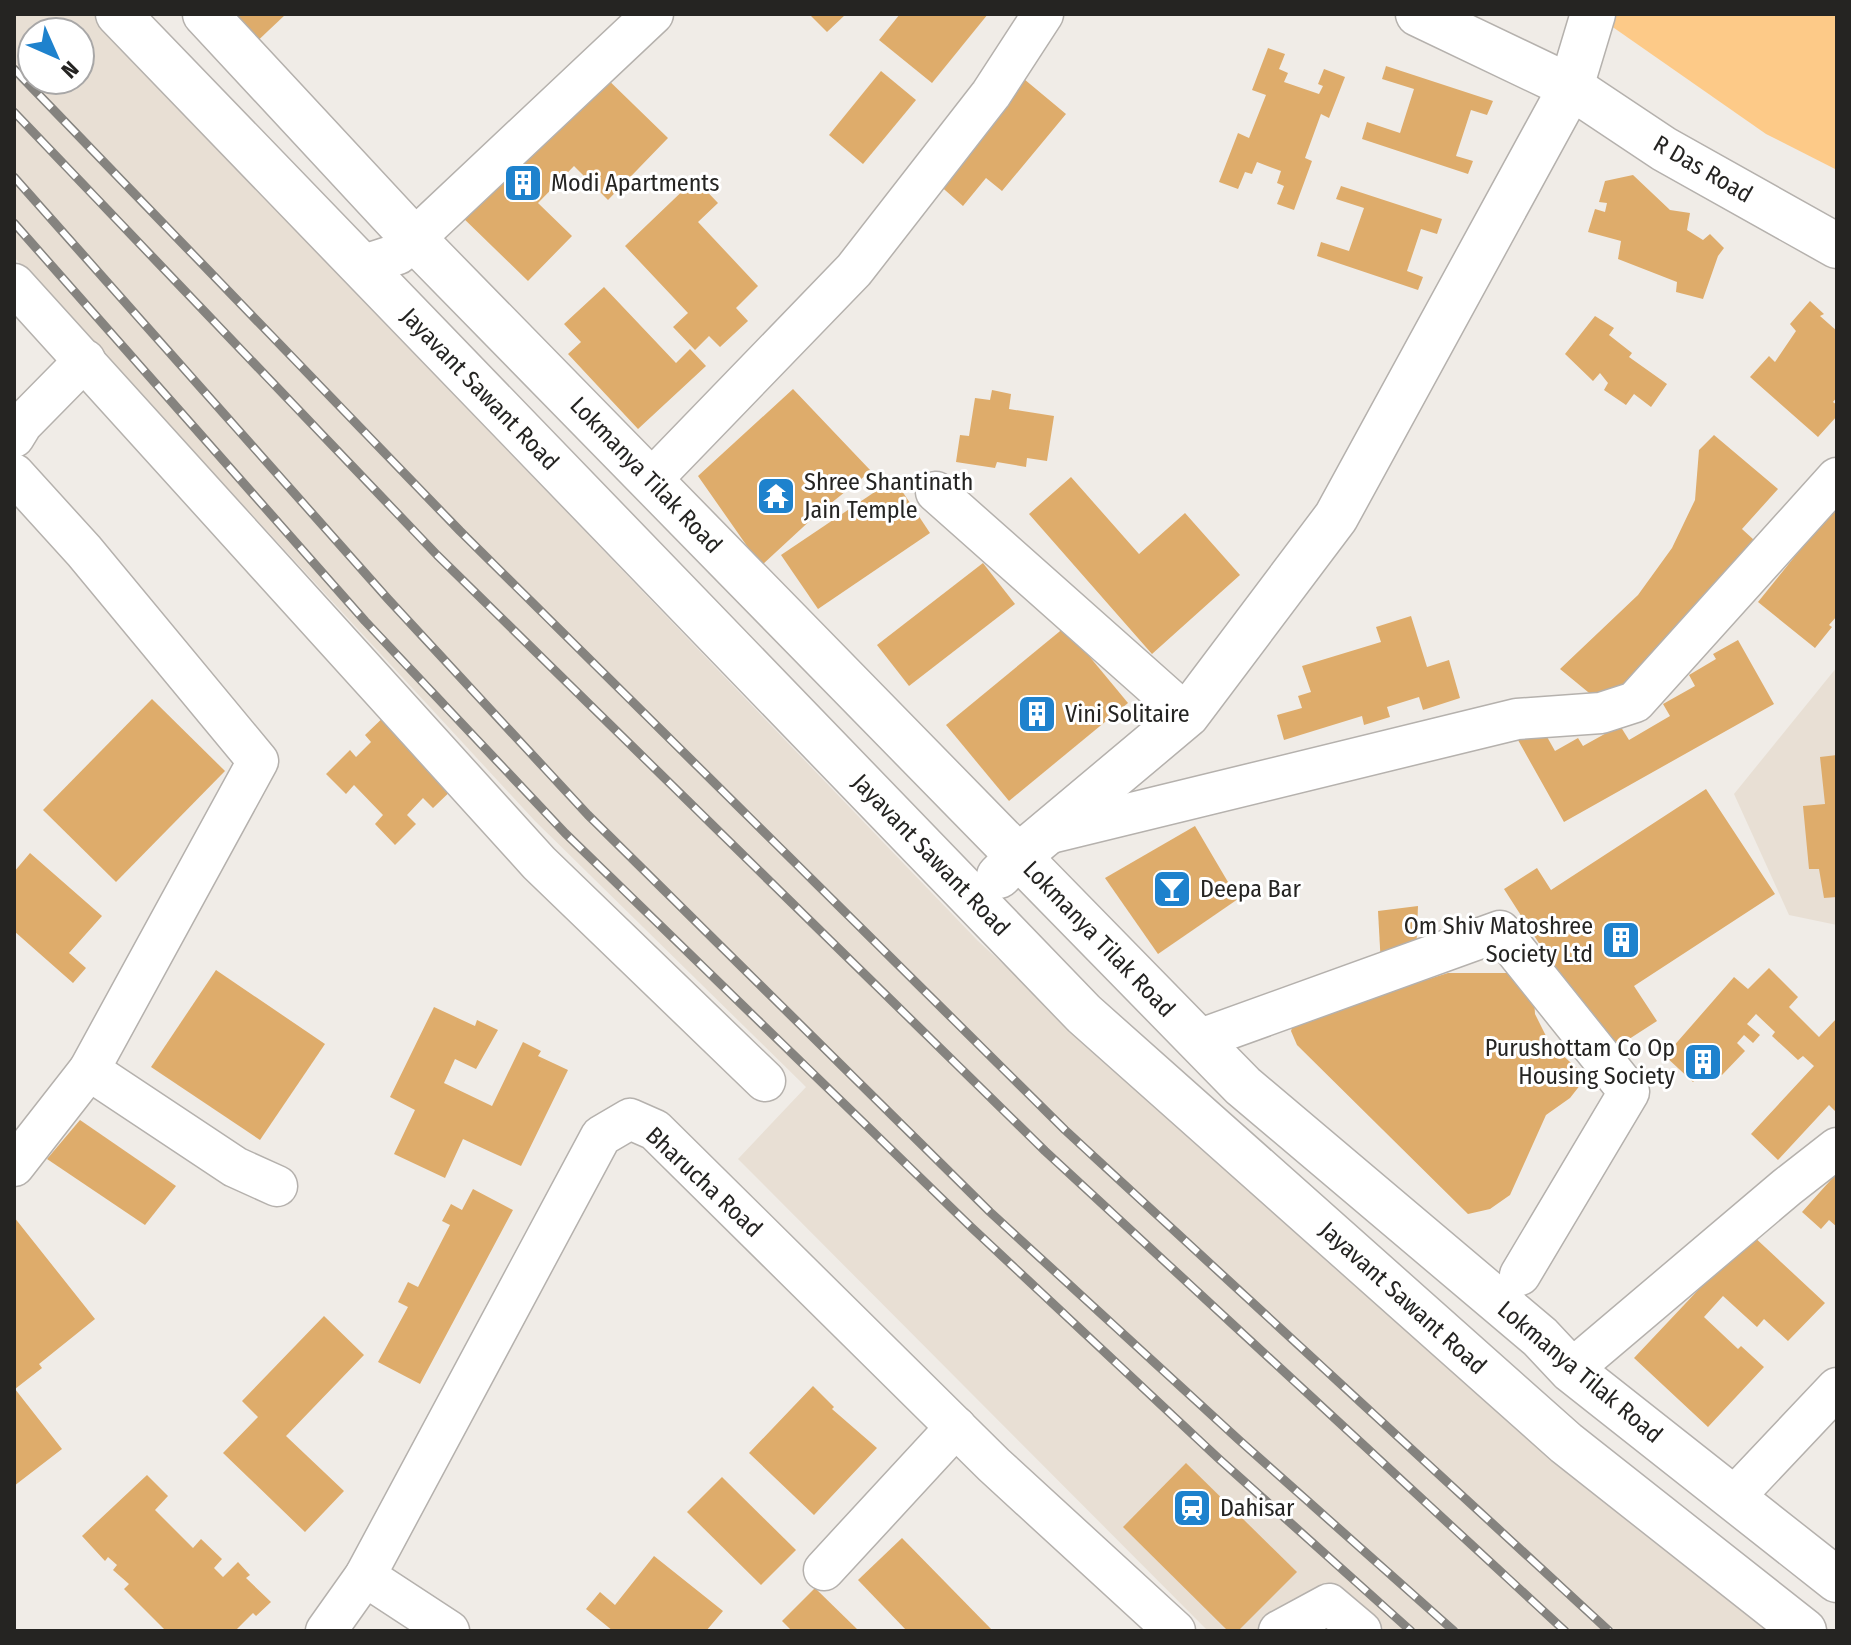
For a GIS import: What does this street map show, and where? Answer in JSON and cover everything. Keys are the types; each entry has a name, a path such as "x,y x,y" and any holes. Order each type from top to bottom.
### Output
{"street":[{"name":"Jayavant Sawant Road","path":"118,14 1084,1014 1566,1443 1804,1631"},
{"path":"205,14 414,239"},
{"path":"361,266 398,254 653,14"},
{"path":"651,480 854,270 991,94 1043,14"},
{"name":"R Das Road","path":"1418,14 1571,87 1664,149 1837,246"},
{"path":"975,900 1033,845 1187,715 1336,517 1571,87 1588,29"},
{"name":"Lokmanya Tilak Road","path":"414,239 651,480 1033,845 1198,1040 1243,1086 1540,1337 1571,1370 1837,1580"},
{"path":"14,284 539,863 765,1081"},
{"path":"14,437 22,424 85,360"},
{"path":"14,474 84,551 258,761 89,1070 14,1166"},
{"path":"1033,845 1517,719 1601,713 1635,702 1837,478"},
{"path":"936,492 1187,715"},
{"path":"1198,1040 1500,931 1629,1092 1520,1275"},
{"path":"89,1070 235,1167 277,1186"},
{"name":"Bharucha Road","path":"326,1631 365,1576 601,1136 630,1119 655,1130 956,1427 1175,1631"},
{"path":"1571,1370 1837,1148"},
{"path":"1733,1498 1837,1388"},
{"path":"824,1570 956,1427"},
{"path":"365,1576 449,1631"},
{"path":"1279,1631 1329,1604 1361,1631"}],"shaded area":[{"path":"14,14 95,14 433,373 978,941 1335,1269 1656,1540 1772,1631 1343,1631 1333,1623 1325,1631 1208,1631 738,1159 806,1087 535,821 14,257"},
{"path":"1594,14 1837,14 1837,170 1766,134"},
{"path":"1837,667 1837,925 1789,915 1734,794"}],"building":[{"path":"214,14 286,14 249,49"},
{"path":"809,14 846,14 827,32"},
{"path":"900,14 988,14 932,83 879,40"},
{"path":"1268,48 1285,54 1279,69 1288,73 1284,82 1319,94 1323,86 1318,84 1324,69 1345,77 1329,118 1321,114 1305,158 1312,161 1294,210 1277,204 1284,186 1277,183 1281,171 1257,162 1252,174 1245,172 1238,189 1219,182 1238,133 1249,138 1266,95 1252,90"},
{"path":"1386,66 1493,101 1487,115 1471,110 1456,156 1473,161 1468,174 1362,139 1367,122 1400,133 1414,89 1382,79"},
{"name":"Modi Apartments","path":"598,70 668,138 608,200 574,166 538,203 572,236 528,281 458,213"},
{"path":"881,71 916,100 863,164 829,135"},
{"path":"1024,79 1066,114 1002,191 986,178 963,206 937,183"},
{"path":"1633,175 1670,210 1690,213 1687,230 1703,240 1710,234 1724,248 1718,256 1703,299 1676,292 1677,282 1618,259 1621,241 1588,232 1595,209 1605,212 1607,203 1599,202 1605,181"},
{"path":"695,179 718,203 698,222 758,286 736,308 748,321 720,347 709,336 695,350 673,327 688,313 625,246"},
{"path":"1341,186 1442,219 1437,234 1421,229 1407,271 1423,277 1418,290 1317,256 1321,242 1349,251 1364,208 1336,199"},
{"path":"604,287 676,363 690,349 706,366 638,429 568,354 581,342 564,324"},
{"path":"1810,301 1824,314 1820,316 1837,331 1837,397 1833,402 1837,405 1837,416 1818,437 1750,377 1769,356 1775,362 1796,331 1790,324"},
{"path":"1595,316 1614,328 1609,335 1632,353 1629,357 1667,384 1651,407 1634,394 1626,405 1604,390 1608,383 1600,373 1593,381 1565,354"},
{"name":"Shree Shantinath Jain Temple","path":"793,389 871,471 815,516 761,566 698,476"},
{"path":"992,390 1011,394 1009,409 1054,416 1047,461 1027,458 1026,467 997,462 995,468 956,462 960,435 969,436 975,398 990,400"},
{"path":"1714,435 1778,489 1742,529 1754,540 1605,706 1560,669 1638,595 1672,548 1695,500 1699,450"},
{"path":"1071,477 1139,554 1185,513 1240,575 1152,654 1029,514"},
{"path":"894,479 930,533 818,609 781,555"},
{"path":"1837,504 1837,616 1815,648 1758,602"},
{"path":"983,563 1015,604 909,686 877,645"},
{"path":"1411,616 1427,667 1449,660 1460,698 1423,710 1419,697 1387,707 1390,717 1364,725 1362,716 1284,740 1277,715 1302,708 1298,696 1311,692 1302,666 1381,642 1376,627"},
{"name":"Vini Solitaire","path":"1065,627 1128,703 1009,801 946,725"},
{"path":"1738,640 1774,704 1564,822 1514,733 1537,719 1555,751 1578,738 1583,746 1610,731 1614,716 1629,740 1670,716 1663,704 1695,686 1689,675 1716,659 1713,654"},
{"path":"152,699 225,771 116,882 43,810"},
{"path":"390,711 460,782 433,808 423,798 407,815 416,824 395,845 375,824 383,815 354,785 346,794 326,774 350,750 356,757 371,742 365,735"},
{"path":"1837,755 1837,897 1824,898 1819,869 1809,869 1803,806 1825,804 1820,757"},
{"name":"Om Shiv Matoshree Society Ltd","path":"1706,789 1775,894 1634,986 1657,1021 1609,1052 1504,889 1537,868 1551,890"},
{"name":"Deepa Bar","path":"1195,826 1238,899 1158,954 1105,878"},
{"path":"30,853 102,916 69,953 86,968 73,983 14,931 14,872"},
{"path":"1418,906 1416,956 1381,966 1378,911"},
{"name":"Purushottam Co Op Housing Society","path":"1769,968 1798,997 1789,1007 1819,1037 1837,1018 1837,1108 1835,1111 1829,1105 1778,1160 1751,1134 1814,1066 1803,1056 1798,1060 1772,1036 1775,1032 1756,1014 1747,1024 1760,1035 1753,1043 1744,1035 1737,1043 1745,1051 1722,1075 1710,1064 1693,1082 1665,1056 1734,977 1748,989"},
{"path":"216,970 325,1044 260,1140 151,1067"},
{"path":"1448,973 1509,973 1534,998 1535,1014 1550,1044 1579,1070 1581,1084 1570,1098 1546,1115 1510,1195 1490,1209 1468,1214 1297,1045 1291,1031 1296,1016 1346,1005"},
{"path":"434,1007 475,1026 477,1020 498,1030 476,1069 455,1059 444,1083 492,1106 523,1042 541,1051 538,1056 568,1070 521,1166 463,1139 445,1178 394,1154 415,1110 390,1097"},
{"path":"80,1120 176,1186 145,1225 47,1159"},
{"path":"1837,1173 1837,1227 1829,1220 1821,1229 1802,1212"},
{"path":"473,1189 513,1210 420,1384 378,1362 408,1307 398,1302 408,1282 418,1287 450,1225 442,1221 451,1204 462,1210"},
{"path":"14,1217 95,1319 39,1364 42,1368 15,1389 62,1449 14,1486"},
{"path":"1751,1234 1825,1303 1788,1341 1764,1319 1757,1327 1723,1296 1704,1317 1738,1349 1741,1346 1764,1367 1708,1427 1634,1358"},
{"path":"324,1316 364,1355 286,1436 344,1491 305,1532 223,1453 258,1417 242,1401"},
{"path":"813,1386 834,1407 832,1409 877,1448 814,1515 749,1453"},
{"path":"1186,1463 1297,1572 1238,1631 1228,1631 1123,1527"},
{"path":"147,1475 168,1496 155,1510 193,1548 201,1539 222,1559 214,1568 223,1577 238,1562 250,1575 246,1578 271,1602 256,1616 253,1613 235,1631 166,1631 124,1589 129,1584 113,1570 117,1565 108,1557 105,1561 82,1536"},
{"path":"722,1477 796,1550 761,1585 687,1512"},
{"path":"902,1538 993,1631 907,1631 858,1580"},
{"path":"654,1556 723,1611 706,1631 613,1631 586,1609 600,1592 615,1605"},
{"path":"815,1588 859,1631 792,1631 782,1621"}],"railway":[{"path":"14,69 460,531 1065,1130 1609,1631"},
{"path":"14,112 437,555 1045,1151 1565,1631"},
{"path":"14,177 388,599 588,815 990,1212 1454,1631"},
{"path":"14,223 365,621 565,833 971,1227 1218,1458 1411,1631"}],"place":[{"name":"Modi Apartments","path":"523,183"},
{"name":"Shree Shantinath Jain Temple","path":"776,496"},
{"name":"Vini Solitaire","path":"1037,714"},
{"name":"Deepa Bar","path":"1172,889"},
{"name":"Om Shiv Matoshree Society Ltd","path":"1621,940"},
{"name":"Purushottam Co Op Housing Society","path":"1703,1062"},
{"name":"Dahisar","path":"1192,1508"}]}
